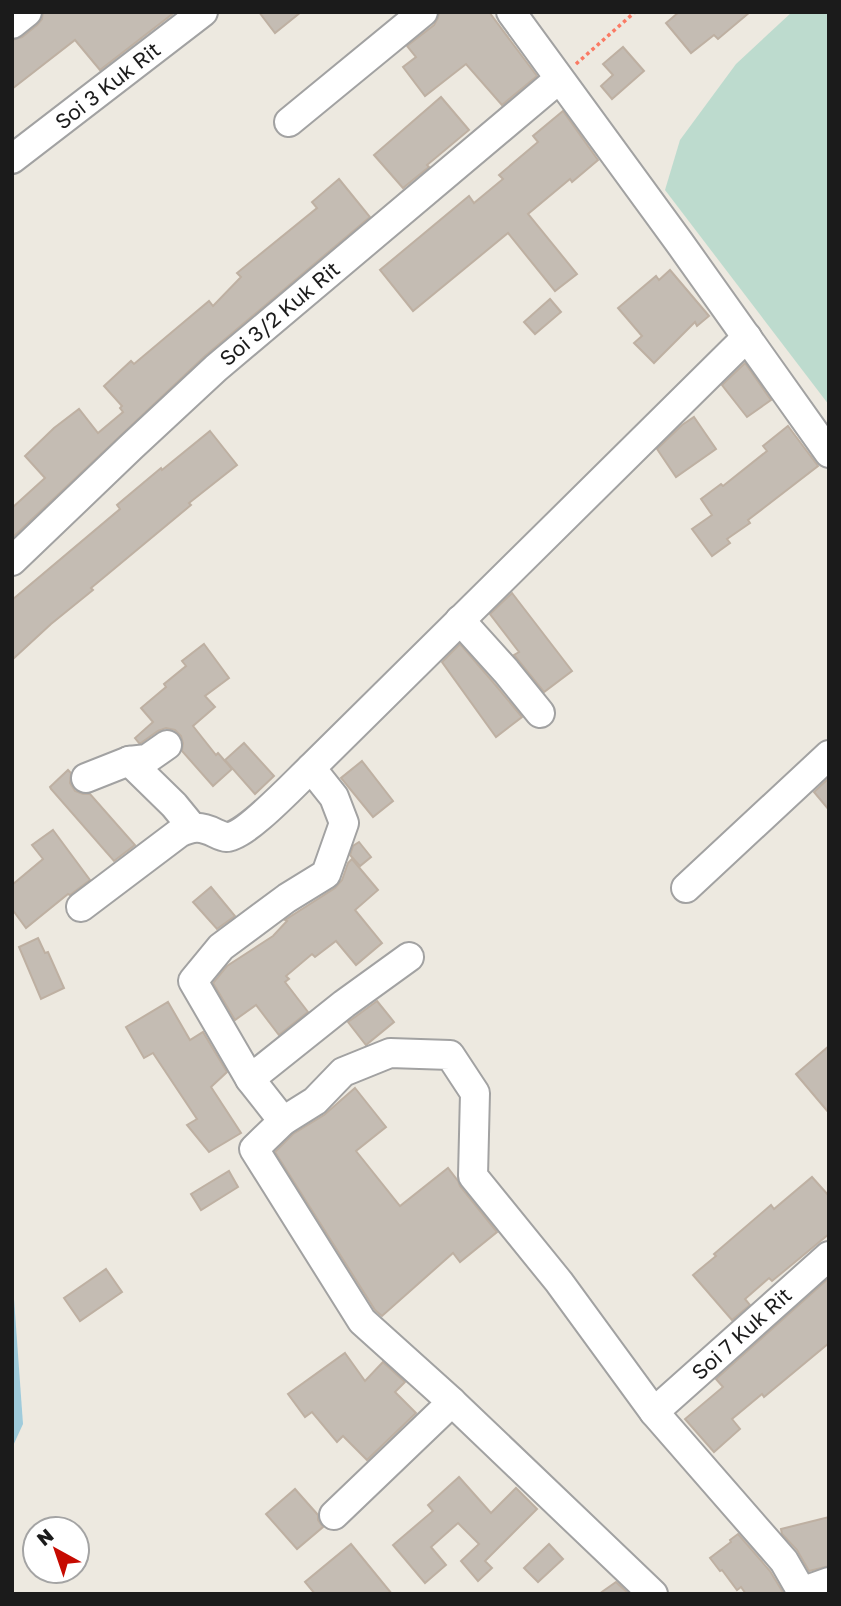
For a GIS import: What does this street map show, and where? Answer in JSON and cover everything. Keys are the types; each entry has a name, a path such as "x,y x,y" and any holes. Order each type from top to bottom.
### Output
{"street":[{"path":"12,24 27,12"},
{"name":"Soi 3 Kuk Rit","path":"12,159 203,12"},
{"path":"289,122 423,12"},
{"path":"511,12 829,453"},
{"name":"Soi 3/2 Kuk Rit","path":"12,561 216,368 559,79"},
{"path":"81,907 179,833 192,827 201,827 225,837 234,835 256,821 747,337"},
{"path":"460,620 540,713"},
{"path":"86,778 129,761 147,759 167,745"},
{"path":"686,887 829,755"},
{"path":"129,761 174,805 192,827"},
{"path":"283,1121 250,1079 193,981 221,947 326,874 344,822 334,797 311,768"},
{"path":"250,1079 344,1004 409,957"},
{"path":"653,1594 452,1402 362,1321 254,1149 283,1121 316,1101 342,1072 390,1053 450,1055 475,1093 473,1175 559,1282 654,1412 784,1561 802,1593 829,1582"},
{"name":"Soi 7 Kuk Rit","path":"654,1412 829,1256"},
{"path":"334,1515 452,1402"}],"path":[{"path":"559,79 635,12"}],"green space":[{"path":"792,12 829,12 829,405 665,190 680,140 736,64"}],"water":[{"path":"12,1271 23,1424 12,1448"}],"building":[{"path":"43,12 175,12 100,70 75,40 12,89 12,40 22,37 37,25"},
{"path":"259,12 301,12 275,33"},
{"path":"439,12 489,12 537,76 502,105 466,64 425,96 403,67 416,57 407,46 434,25"},
{"path":"679,12 750,12 718,39 714,35 691,53 666,23"},
{"path":"623,47 644,71 612,99 601,86 613,75 603,64"},
{"path":"441,97 469,130 403,188 374,155"},
{"path":"563,111 598,160 528,214 577,274 555,291 508,233 413,311 380,270 469,196 474,203 503,179 499,175 538,142 533,136"},
{"path":"339,179 370,217 205,356 12,538 12,508 45,478 25,456 79,409 98,433 123,412 120,408 122,406 104,386 131,361 134,364 209,301 213,306 241,277 237,273 317,208 312,202"},
{"path":"670,270 709,316 697,326 695,322 654,363 634,343 642,336 618,308 656,276 659,280"},
{"path":"550,299 561,312 535,334 524,322"},
{"path":"745,363 771,400 747,417 722,385"},
{"path":"694,417 716,449 676,477 657,449"},
{"path":"788,426 818,466 748,520 750,523 727,539 730,543 712,556 692,529 712,515 701,499 721,484 723,486 767,451 763,446"},
{"path":"210,431 237,465 189,503 191,505 91,588 93,590 12,660 12,600 120,509 117,505"},
{"path":"512,593 572,671 544,692 514,655 519,652 490,614"},
{"path":"204,644 229,678 205,696 215,707 193,726 216,755 218,753 232,769 213,786 182,751 181,736 175,730 166,728 158,731 141,743 135,738 153,722 141,708 186,666 182,661"},
{"path":"460,644 522,717 496,737 442,662"},
{"path":"244,743 274,776 255,794 225,760"},
{"path":"362,761 393,801 373,817 341,778"},
{"path":"68,770 71,773 70,783 75,791 90,794 135,845 114,861 51,789"},
{"path":"829,778 829,810 814,792"},
{"path":"53,830 90,880 26,928 12,909 12,885 43,859 32,845"},
{"path":"359,842 371,857 360,866 350,855 353,846"},
{"path":"352,859 378,890 355,910 382,943 356,965 336,941 315,957 312,954 286,976 289,979 285,982 308,1012 279,1035 256,1005 235,1020 213,983 227,966 273,936 287,921 285,920 335,888"},
{"path":"211,887 235,916 217,929 193,902"},
{"path":"38,938 45,953 48,952 64,988 41,999 19,947"},
{"path":"377,1001 394,1022 366,1045 348,1022"},
{"path":"168,1002 190,1040 203,1032 227,1072 211,1087 241,1133 209,1152 187,1125 197,1119 153,1053 144,1058 126,1027"},
{"path":"829,1046 829,1113 796,1074"},
{"path":"355,1088 386,1127 356,1151 400,1206 448,1168 497,1232 460,1262 453,1253 382,1316 375,1310 275,1152 293,1134 324,1115"},
{"path":"229,1171 238,1187 201,1210 191,1194"},
{"path":"812,1177 829,1196 829,1234 772,1281 769,1278 745,1299 750,1305 732,1320 693,1275 771,1205 774,1209"},
{"path":"106,1269 122,1292 80,1321 64,1298"},
{"path":"829,1278 829,1343 764,1397 762,1394 732,1419 740,1429 714,1452 685,1419 723,1387 716,1379"},
{"path":"345,1353 365,1381 383,1362 405,1382 395,1392 416,1413 367,1460 343,1436 337,1442 312,1412 305,1417 288,1394"},
{"path":"459,1477 491,1513 516,1488 537,1509 485,1561 492,1568 478,1581 461,1561 479,1544 458,1523 431,1547 446,1565 425,1583 393,1545 433,1511 428,1505"},
{"path":"295,1489 318,1515 323,1527 297,1549 266,1514"},
{"path":"829,1517 829,1566 809,1571 781,1529"},
{"path":"738,1534 770,1571 784,1594 746,1594 741,1587 737,1590 710,1558"},
{"path":"351,1544 392,1594 315,1594 305,1582"},
{"path":"549,1544 563,1559 538,1582 524,1568"},
{"path":"616,1582 629,1594 599,1594"}]}
